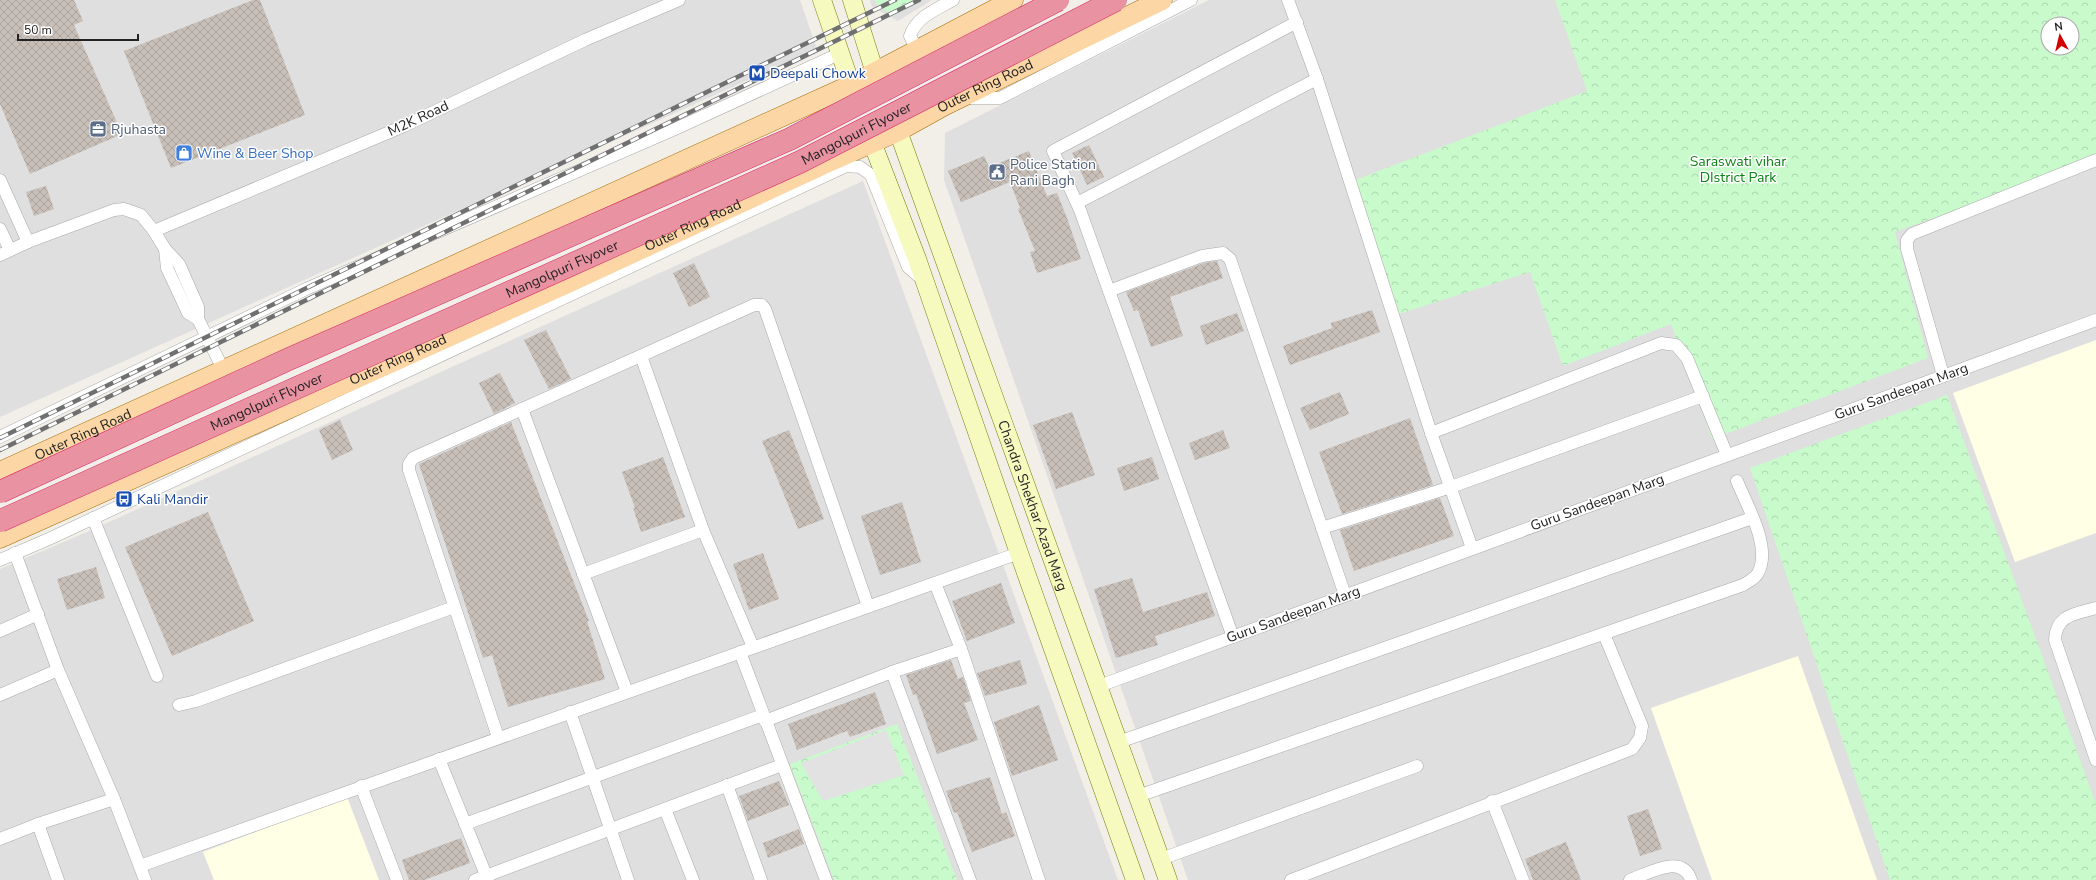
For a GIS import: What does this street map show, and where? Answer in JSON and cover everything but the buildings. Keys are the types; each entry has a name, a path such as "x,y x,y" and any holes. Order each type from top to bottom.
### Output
{"highway":[{"name":"Mangolpuri Flyover","path":"0,492 288,359 790,139 1058,0"},
{"name":"Mangolpuri Flyover","path":"0,521 800,162 1116,0"}],"main road":[{"name":"Outer Ring Road","path":"0,538 588,274 898,131 961,98 1162,0"},
{"name":"Outer Ring Road","path":"0,472 851,85 1010,1"},
{"path":"1010,1 1025,8 1037,19 1042,32 1043,47 1037,61"},
{"path":"562,217 588,274"}],"street":[{"name":"M2K Road","path":"154,231 404,126 585,40 679,0"},
{"path":"822,0 851,85"},
{"path":"852,0 875,73"},
{"path":"918,50 910,36 913,27 922,18 953,0"},
{"path":"961,98 1000,98 1191,0"},
{"path":"1288,0 1317,78 1431,433 1452,487 1472,548"},
{"path":"1233,637 1077,203 1053,151 1296,22"},
{"path":"0,437 306,289 674,129 841,53"},
{"path":"1077,203 1317,78"},
{"name":"Chandra Shekhar Azad Marg","path":"898,131 1168,880"},
{"name":"Chandra Shekhar Azad Marg","path":"872,142 915,254 1018,553 1135,880"},
{"path":"1943,375 1907,249 1907,240 1912,234 2096,160"},
{"path":"0,560 846,166 860,167 871,175 908,267 924,280"},
{"path":"0,180 28,242"},
{"path":"0,229 5,253 28,242 114,210 124,209 140,215 154,231 165,249 179,264 198,307 198,319 224,371"},
{"path":"915,254 940,247"},
{"path":"1109,291 1202,256 1223,253 1230,259 1345,595"},
{"path":"498,737 409,470 409,464 413,458 754,305 762,305 868,606"},
{"name":"Guru Sandeepan Marg","path":"1099,686 2096,320"},
{"path":"1431,433 1661,343 1676,345 1687,358 1727,455"},
{"path":"641,356 703,530 753,647"},
{"path":"1322,528 1452,487 1703,396"},
{"path":"522,409 627,692"},
{"path":"1138,796 1743,585 1757,575 1762,561 1762,544 1737,481"},
{"path":"93,518 157,676"},
{"path":"1119,742 1752,518"},
{"path":"584,574 703,530"},
{"path":"15,553 58,670 114,799 145,880"},
{"path":"140,866 498,737 1018,553"},
{"path":"935,583 961,649 1039,880"},
{"path":"179,705 196,701 454,607"},
{"path":"2096,608 2062,620 2056,629 2055,640 2096,760"},
{"path":"0,631 38,614"},
{"path":"1291,880 1492,801 1632,749 1640,738 1642,726 1604,634"},
{"path":"465,824 592,777 961,649"},
{"path":"740,652 826,880"},
{"path":"0,695 58,670"},
{"path":"892,672 970,880"},
{"path":"570,712 628,880"},
{"path":"439,759 465,824 483,879 610,829 782,765"},
{"path":"1161,859 1417,766"},
{"path":"361,786 397,880"},
{"path":"726,786 761,880"},
{"path":"0,839 38,824 114,799"},
{"path":"1492,801 1523,880"},
{"path":"665,809 692,880"},
{"path":"38,824 58,880"},
{"path":"1630,880 1671,866 1681,866 1689,873 1692,880"}],"shaded area":[{"path":"0,0 800,0 817,49 0,417"},
{"path":"870,0 932,0 898,21 872,7"},
{"path":"1209,0 2096,0 2096,880 1188,880 944,180 945,133"},
{"path":"863,181 1118,880 0,880 0,569 87,532"},
{"path":"2096,340 2096,533 2015,562 1953,393"},
{"path":"1798,656 1877,880 1712,880 1651,708"},
{"path":"886,730 904,775 823,801 801,763"},
{"path":"347,797 379,880 214,880 203,852"}],"green space":[{"path":"875,0 923,0 894,15 877,5"},
{"name":"Saraswati vihar DIstrict Park","path":"1555,0 2096,0 2096,159 1895,232 1928,358 1712,439 1671,324 1563,366 1530,272 1399,314 1350,182 1587,91"},
{"path":"1947,395 2096,804 2096,880 1890,880 1750,468"},
{"path":"897,724 957,880 834,880 790,764"}],"railway":[{"path":"0,438 895,0"},
{"path":"0,450 919,0"}],"place":[{"name":"Deepali Chowk","path":"757,73"},
{"name":"Rjuhasta","path":"98,129"},
{"name":"Wine & Beer Shop","path":"184,153"},
{"name":"Police Station Rani Bagh","path":"997,172"},
{"name":"Kali Mandir","path":"124,499"}]}
